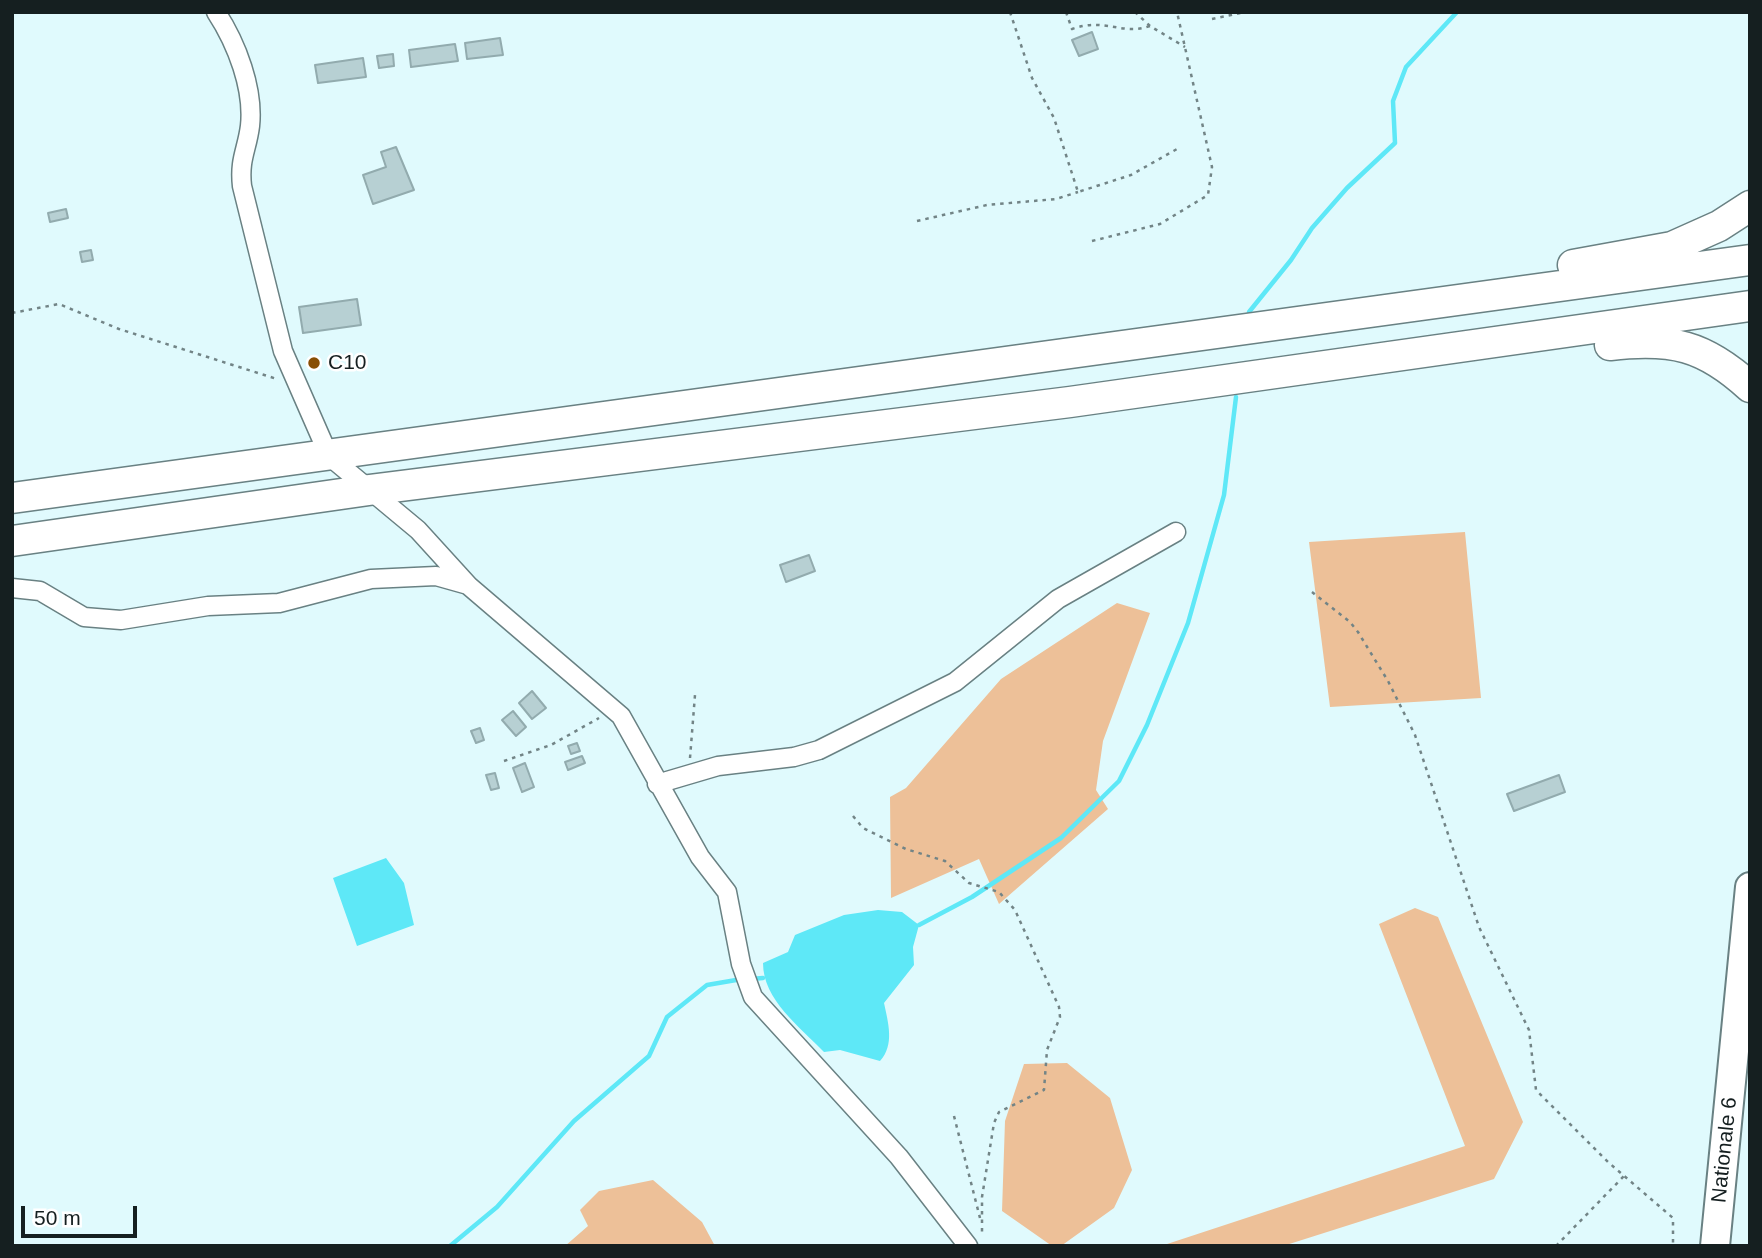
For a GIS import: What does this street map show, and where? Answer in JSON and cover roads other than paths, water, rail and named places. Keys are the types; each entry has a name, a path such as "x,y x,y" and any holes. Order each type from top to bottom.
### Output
{"highway":[{"path":"1070,355 1672,247 1719,226 1750,206"},
{"path":"12,498 1750,260"},
{"path":"12,541 369,490 1070,402 1750,306"},
{"path":"1070,402 1646,341 1685,347 1722,362 1750,387"}],"main road":[{"name":"Nationale 6","path":"1715,1246 1750,887"}],"street":[{"path":"216,12 236,54 252,99 249,130 240,162 242,186 275,323 297,385 329,456 418,530 469,586 621,716 657,785 700,857 727,892 741,964 753,997 899,1157 953,1223 968,1246"},
{"path":"657,785 718,766 794,757 819,750 955,682 1058,599 1176,532"},
{"path":"12,588 40,591 84,617 121,620 208,606 279,603 371,579 436,576 469,586"}],"water":[{"path":"386,858 404,883 414,925 357,946 333,878"},
{"path":"878,910 902,912 919,925 913,947 914,965 884,1003 889,1033 888,1048 880,1061 840,1050 824,1052 776,1001 769,989 763,963 788,952 795,935 844,915"}],"waterway":[{"path":"1249,312 1291,260 1312,228 1347,188 1395,143 1393,101 1406,67 1457,12"},
{"path":"919,925 972,897 1061,838 1119,781 1147,725 1188,623 1224,495 1236,397"},
{"path":"751,979 763,978"},
{"path":"450,1246 497,1207 574,1121 649,1056 667,1017 707,985 742,979"}],"place":[{"name":"C10","path":"314,363"}]}
